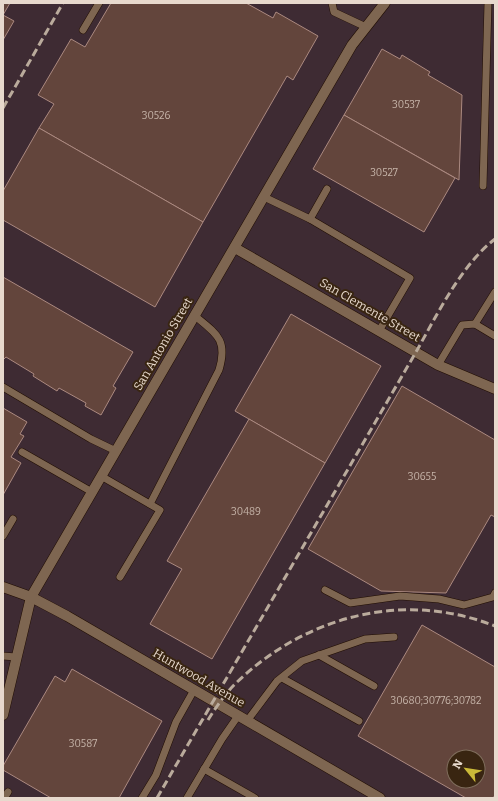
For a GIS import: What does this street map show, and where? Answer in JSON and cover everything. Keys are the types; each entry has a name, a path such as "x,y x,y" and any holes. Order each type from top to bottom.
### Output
{"street":[{"name":"San Antonio Street","path":"3,715 30,597 235,248 352,45 385,3"},
{"name":"San Clemente Street","path":"235,248 438,365 495,389"},
{"name":"Huntwood Avenue","path":"3,587 30,597 68,616 380,798"}],"lane":[{"path":"83,30 99,3"},
{"path":"332,3 334,12 366,27"},
{"path":"484,186 488,3"},
{"path":"310,219 327,189"},
{"path":"264,197 310,219 410,278 379,331"},
{"path":"475,324 495,292"},
{"path":"150,504 219,370 223,356 218,335 195,316"},
{"path":"438,365 462,325 475,324 495,336"},
{"path":"3,387 91,439 116,451"},
{"path":"22,452 92,492"},
{"path":"101,476 160,510 120,577"},
{"path":"3,536 13,519"},
{"path":"325,590 350,603 400,596 439,598 464,605 493,597 495,593"},
{"path":"187,798 222,739 282,678 302,661 365,639 394,637"},
{"path":"319,655 374,686"},
{"path":"3,656 16,657"},
{"path":"282,678 359,721"},
{"path":"142,798 156,775 176,722 194,690"},
{"path":"204,769 255,798"}],"shaded area":[{"path":"3,3 495,3 495,798 3,798"}],"building":[{"path":"3,3 10,3 3,15"},
{"path":"111,3 246,3 273,18 276,12 318,36 293,80 287,76 203,222 39,128 54,104 38,95 71,39 85,47"},
{"path":"3,15 14,21 3,40"},
{"path":"382,49 400,59 402,55 430,72 428,75 462,95 459,180 344,115"},
{"path":"344,115 455,178 424,232 313,169"},
{"path":"39,128 203,222 155,307 3,220 3,191"},
{"path":"3,277 133,352 113,386 116,388 101,415 85,406 86,403 59,388 57,391 33,376 34,374 6,357 3,360"},
{"path":"291,314 381,366 325,463 235,411"},
{"path":"402,386 495,440 495,517 491,515 446,593 381,591 308,549"},
{"path":"3,408 27,422 20,434 24,436 11,457 21,463 3,495"},
{"path":"249,419 325,463 212,659 150,624 182,569 167,561"},
{"path":"422,625 495,667 495,795 493,798 466,798 450,789 486,789 486,749 446,749 446,787 358,736"},
{"path":"72,669 162,721 119,798 51,798 3,770 3,766 55,676 65,682"}],"railway":[{"path":"3,108 63,3"},
{"path":"157,798 441,307 471,262 495,239"},
{"path":"208,720 231,688 262,661 292,641 324,626 357,616 391,611 425,610 460,615 495,626"}]}
